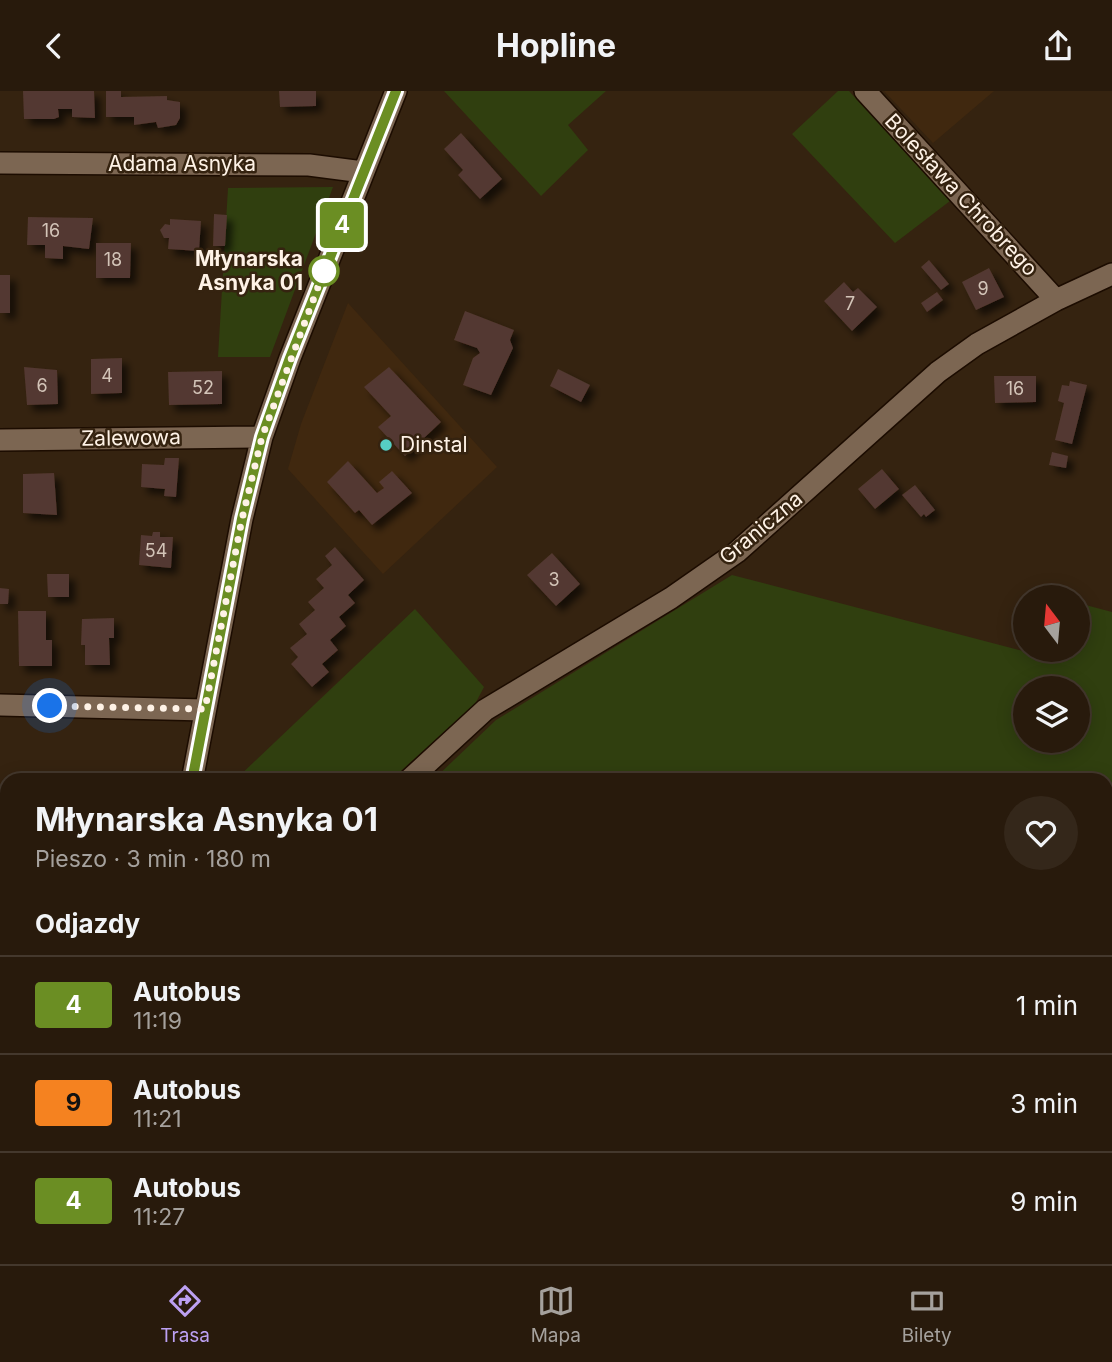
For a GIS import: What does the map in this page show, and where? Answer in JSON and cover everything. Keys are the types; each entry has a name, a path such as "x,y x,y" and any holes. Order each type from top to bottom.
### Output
{"street":[{"path":"193,773 242,519 262,437 290,358 396,91"},
{"name":"Bolesława Chrobrego","path":"865,91 1056,300"},
{"name":"Adama Asnyka","path":"0,163 309,165 363,172"},
{"name":"Graniczna","path":"417,773 485,710 671,598 737,552 938,372 977,344 1056,300 1112,274"},
{"name":"Zalewowa","path":"0,440 262,437"},
{"path":"0,705 205,709"}],"shaded area":[{"path":"884,91 994,91 933,143"},
{"name":"Dinstal","path":"348,303 497,467 383,574 288,469 301,424"}],"green space":[{"path":"444,91 606,91 568,125 588,150 541,196"},
{"path":"838,91 849,91 950,201 895,243 792,134"},
{"path":"333,187 270,357 218,357 228,188"},
{"path":"732,575 1013,648 1013,662 1090,662 1090,606 1112,612 1112,773 440,773 496,720"},
{"path":"415,609 484,687 475,704 399,773 242,773"}],"building":[{"path":"23,91 94,91 95,118 72,117 72,109 58,109 59,117 54,119 24,119"},
{"path":"106,91 121,91 121,97 167,96 167,100 180,102 180,118 176,125 158,128 156,122 134,125 134,117 106,117"},
{"path":"279,91 316,91 316,106 280,107"},
{"path":"461,133 502,179 480,199 458,175 463,170 444,149"},
{"path":"214,214 227,215 225,246 213,246"},
{"path":"28,217 93,218 89,249 63,246 63,259 45,258 45,245 27,245"},
{"path":"170,219 201,221 199,251 168,249 169,238 164,238 160,230 165,224 170,225"},
{"path":"96,243 131,243 130,278 96,278"},
{"path":"929,260 949,284 941,290 921,267"},
{"path":"989,268 1004,297 976,310 962,282"},
{"path":"0,275 10,275 10,313 0,313"},
{"path":"844,282 853,292 858,288 877,307 852,331 824,301"},
{"path":"937,292 943,300 927,312 921,303"},
{"path":"465,311 514,330 510,340 513,348 491,395 463,385 473,358 480,353 477,348 454,340"},
{"path":"122,358 122,393 91,394 91,359"},
{"path":"24,367 57,370 58,404 27,405"},
{"path":"389,367 441,422 405,456 378,427 391,416 364,387"},
{"path":"558,369 590,385 581,402 550,386"},
{"path":"222,371 222,404 169,405 168,372"},
{"path":"994,376 1036,376 1036,402 995,403"},
{"path":"1070,381 1087,385 1072,444 1055,440 1064,403 1058,401 1062,385 1069,386"},
{"path":"1052,452 1068,456 1066,468 1049,465"},
{"path":"165,458 179,458 176,497 164,496 165,489 141,487 142,464 164,465"},
{"path":"348,461 377,493 384,488 379,482 392,471 412,493 372,525 359,510 355,513 327,482"},
{"path":"882,469 899,489 875,509 858,489"},
{"path":"54,473 57,515 23,513 23,474"},
{"path":"915,485 935,510 926,517 924,514 921,517 902,495"},
{"path":"153,532 160,532 160,537 173,537 171,568 139,565 141,535 152,536"},
{"path":"335,547 364,580 348,595 355,603 339,617 346,626 330,640 338,650 322,664 329,672 312,687 291,664 298,657 290,648 307,634 299,624 315,610 308,602 324,588 316,579 332,565 325,556"},
{"path":"552,553 580,584 556,606 527,575"},
{"path":"47,574 69,574 69,597 48,597"},
{"path":"0,588 9,589 8,604 0,604"},
{"path":"18,611 46,611 46,640 52,640 52,666 19,666"},
{"path":"114,618 114,638 109,638 110,665 85,665 85,645 81,645 82,619"}],"bus line":[{"name":"4","path":"193,773 242,519 262,437 290,358 396,91"}],"place":[{"name":"Młynarska Asnyka 01","path":"324,271"},
{"name":"Dinstal","path":"386,445"}],"route":[{"path":"50,706 205,709 242,519 262,437 324,271"}]}
